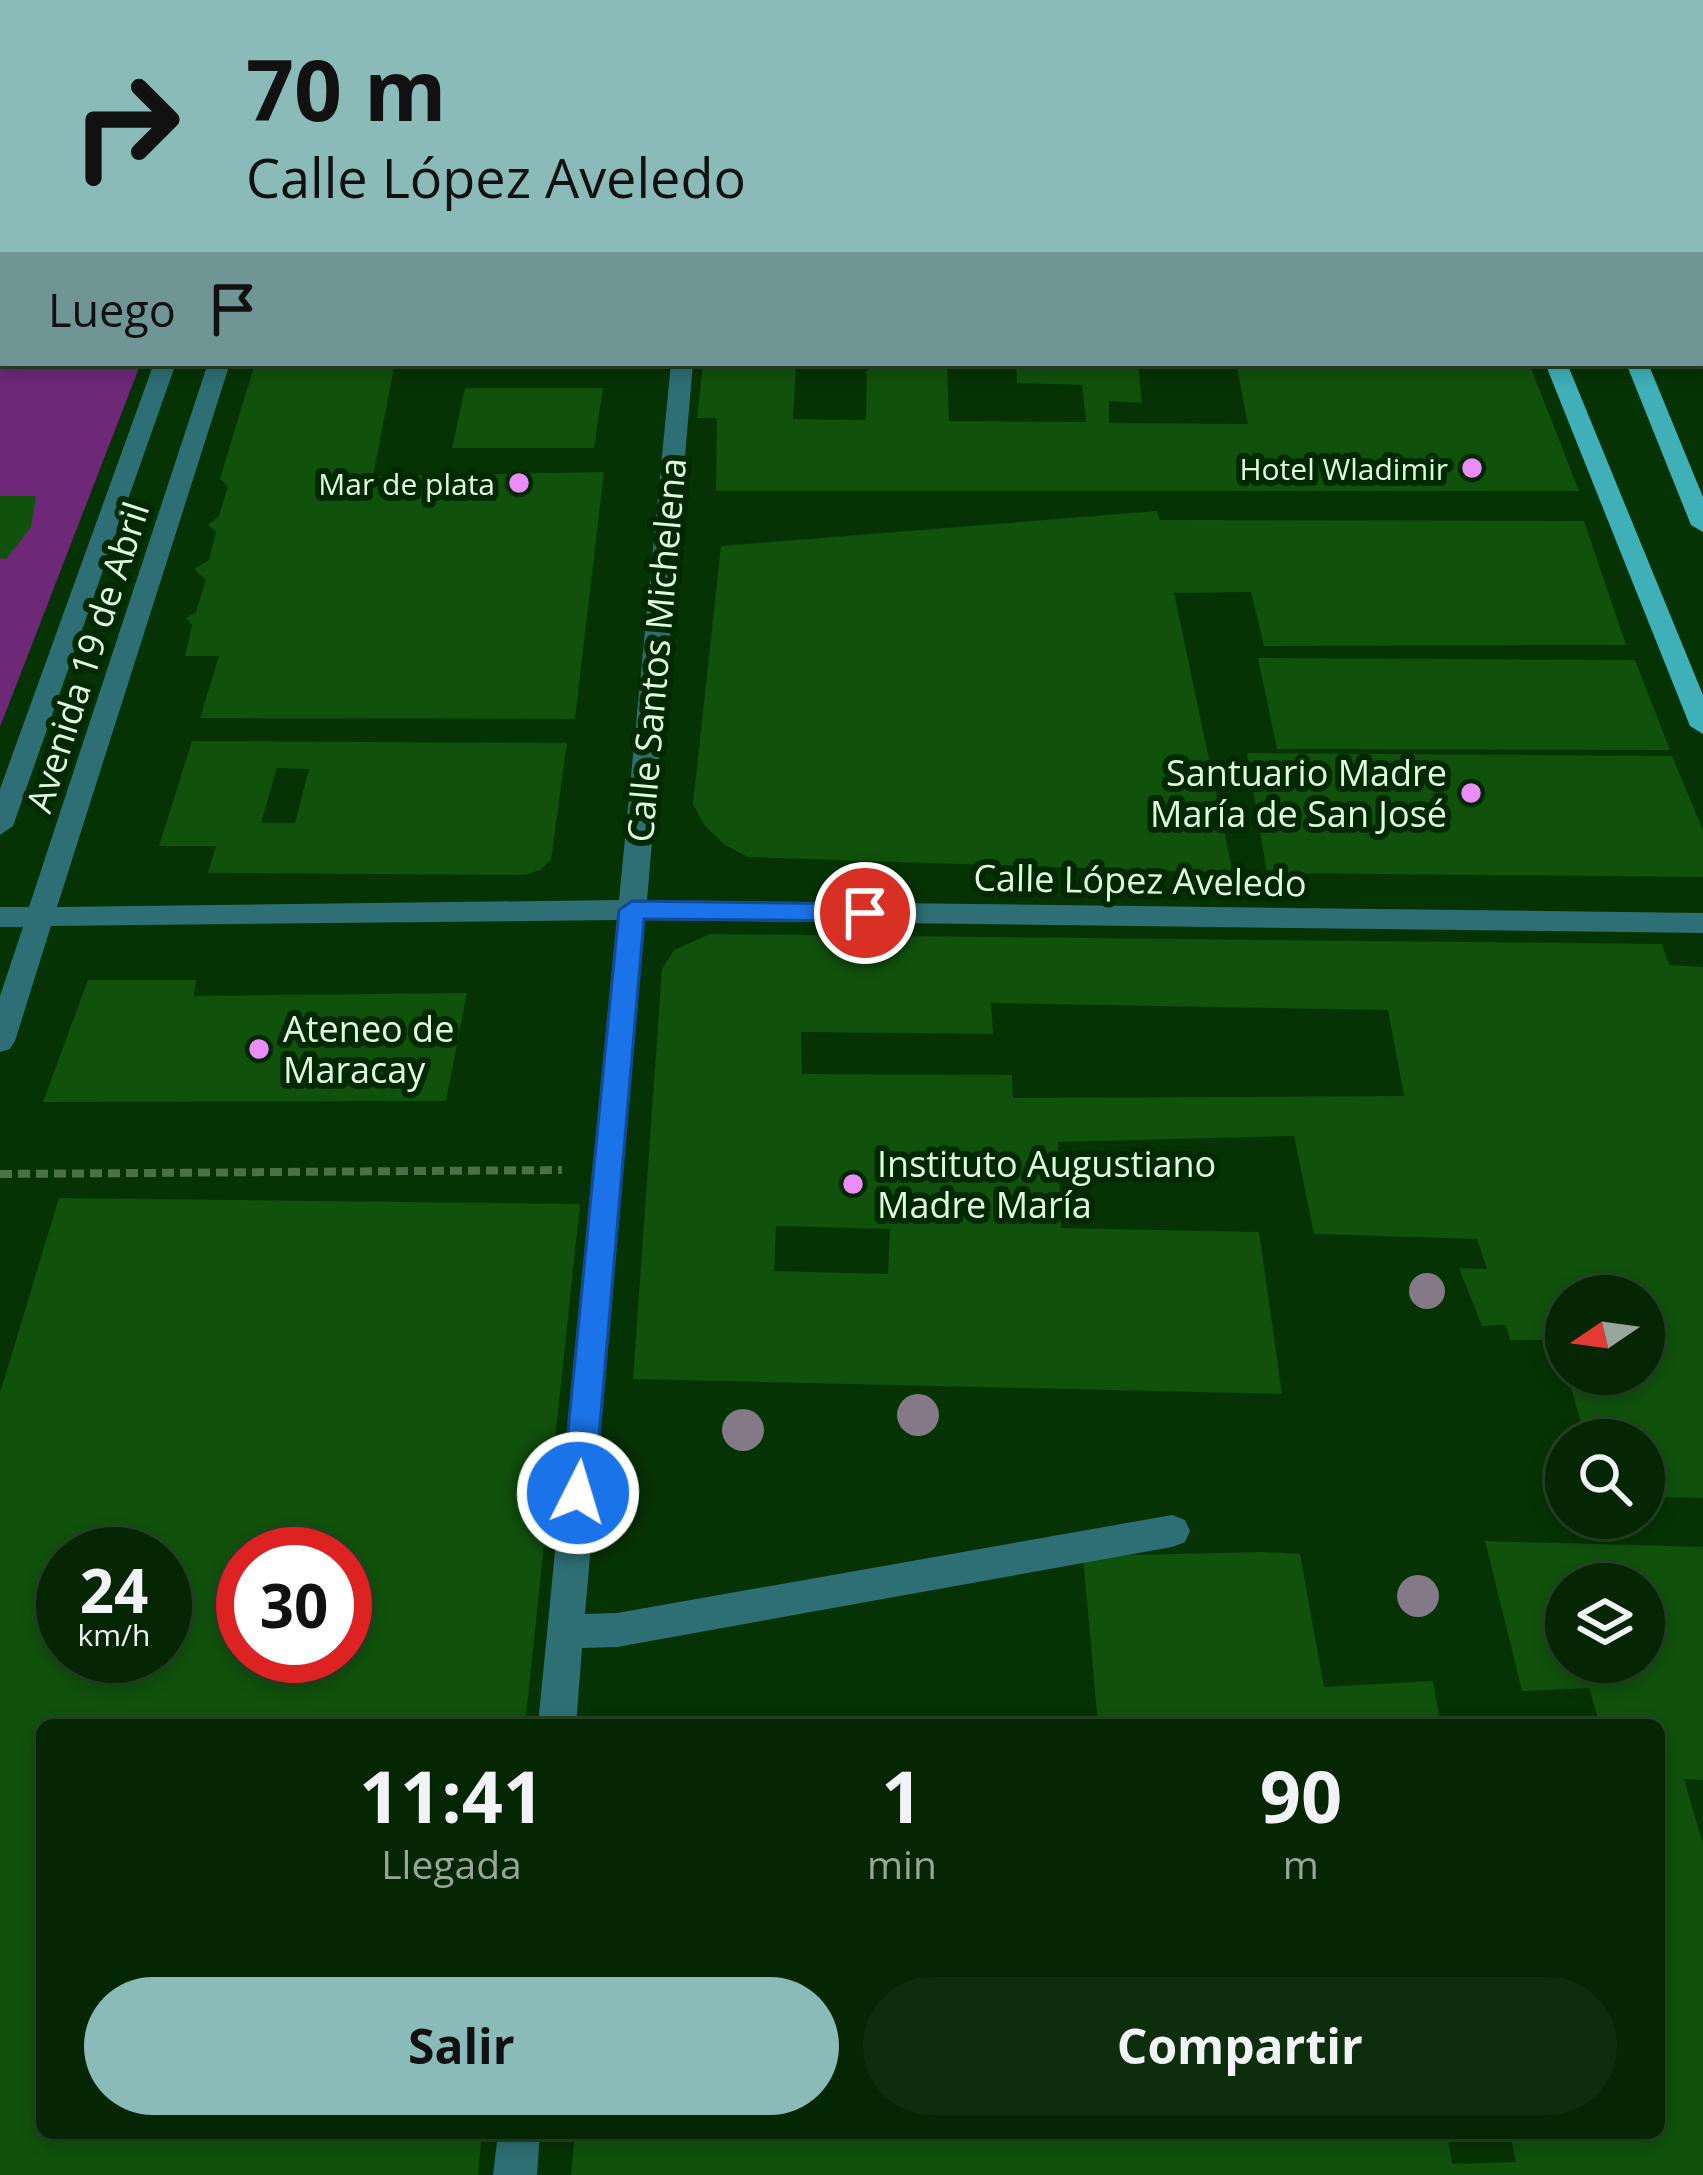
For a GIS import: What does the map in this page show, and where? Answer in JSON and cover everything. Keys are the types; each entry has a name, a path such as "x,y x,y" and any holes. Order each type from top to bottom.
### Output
{"main road":[{"path":"1557,366 1703,726"},
{"path":"1637,366 1703,525"}],"street":[{"name":"Avenida 19 de Abril","path":"0,826 164,366"},
{"name":"Avenida 19 de Abril","path":"0,1041 218,366"},
{"name":"Calle Santos Michelena","path":"558,1719 682,366"},
{"name":"Calle López Aveledo","path":"0,917 632,910 1703,923"},
{"path":"565,1632 616,1630 1172,1531"},
{"path":"515,2175 518,2139"}],"path":[{"path":"0,1174 608,1169"}],"shaded area":[{"path":"0,366 140,366 0,727"}],"building":[{"path":"254,366 453,366 394,368 373,476 604,472 575,719 200,718 219,656 185,656 192,625 186,618 196,612 206,580 194,569 209,560 216,532 208,525 219,516 228,486 220,479"},
{"path":"703,366 796,366 793,419 866,420 867,366 947,366 949,421 1086,422 1082,385 1017,383 1016,366 1138,366 1142,403 1109,401 1109,423 1248,424 1237,366 1530,366 1579,491 716,491 717,418 697,418"},
{"path":"465,388 603,388 594,448 452,448"},
{"path":"0,496 36,496 31,527 6,559 0,558"},
{"path":"1157,511 1160,520 1584,521 1626,645 1264,646 1251,592 1174,593 1233,873 748,857 725,845 705,826 693,804 721,546"},
{"path":"1258,658 1635,660 1670,750 1277,749"},
{"path":"192,741 567,743 551,860 524,875 208,873 216,846 159,846","holes":["277,768 309,769 295,823 261,823"]},
{"name":"Santuario Madre María de San José","path":"1247,753 1672,756 1703,830 1703,877 1267,873"},
{"name":"Instituto Augustiano Madre María","path":"710,934 1662,944 1669,965 1703,967 1703,1498 1665,1497 1665,1419 1580,1419 1573,1395 1665,1395 1665,1275 1545,1275 1545,1340 1510,1340 1506,1325 1482,1326 1459,1268 1487,1269 1477,1239 1314,1234 1294,1136 1058,1142 1061,1228 1259,1232 1282,1394 633,1379 662,969 674,950","holes":["991,1003 1388,1010 1404,1096 1013,1098 1012,1075 802,1074 801,1032 993,1034","776,1226 890,1229 888,1274 774,1271"]},
{"name":"Ateneo de Maracay","path":"88,980 196,980 194,996 467,993 446,1101 43,1102"},
{"path":"59,1198 580,1204 526,1719 36,1719 36,2139 481,2139 478,2175 0,2175 0,1393"},
{"path":"1485,1541 1703,1547 1703,1780 1684,1779 1703,1844 1703,2175 571,2175 574,2139 1448,2139 1452,2164 1516,2162 1511,2139 1665,2139 1665,1719 1598,1719 1589,1688 1522,1691"},
{"path":"1300,1554 1324,1687 1433,1681 1440,1719 1097,1719 1083,1556"}],"place":[{"name":"Hotel Wladimir","path":"1472,468"},
{"name":"Mar de plata","path":"519,483"},
{"name":"Santuario Madre María de San José","path":"1471,793"},
{"name":"Ateneo de Maracay","path":"259,1049"},
{"name":"Instituto Augustiano Madre María","path":"853,1184"}],"route":[{"path":"578,1493 632,910 865,913"}]}
